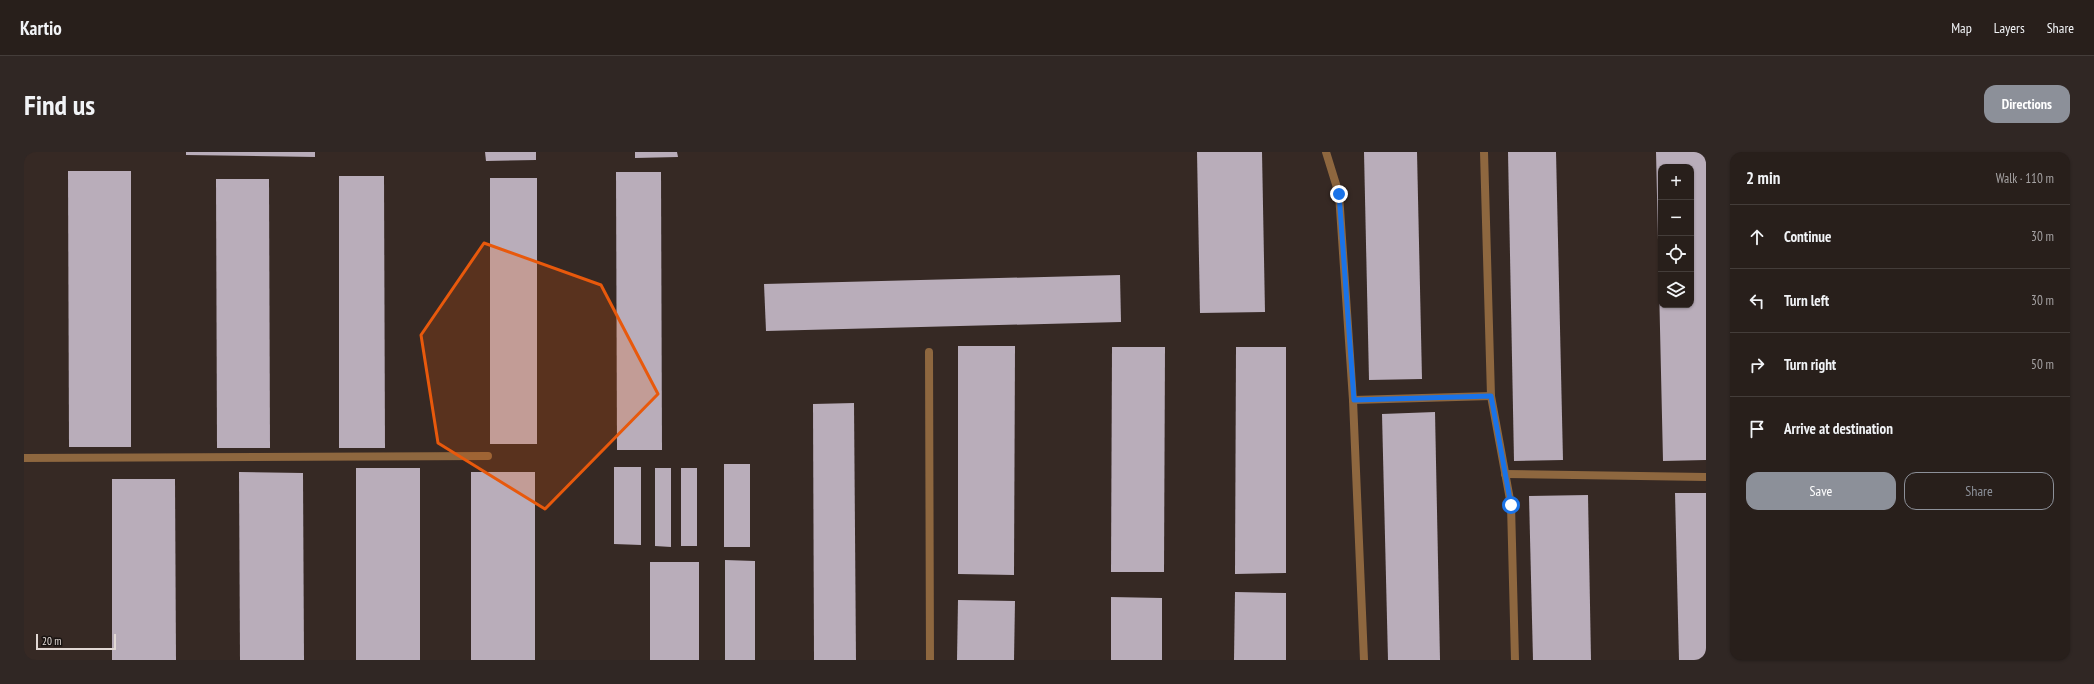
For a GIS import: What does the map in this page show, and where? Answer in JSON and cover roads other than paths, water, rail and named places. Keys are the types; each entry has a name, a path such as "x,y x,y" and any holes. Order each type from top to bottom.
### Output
{"lane":[{"path":"1326,152 1339,194 1354,400 1364,660"},
{"path":"1484,152 1491,396 1511,505 1515,660"},
{"path":"930,352 930,660"},
{"path":"1354,400 1491,396"},
{"path":"24,458 488,456"},
{"path":"1505,474 1706,477"}]}
